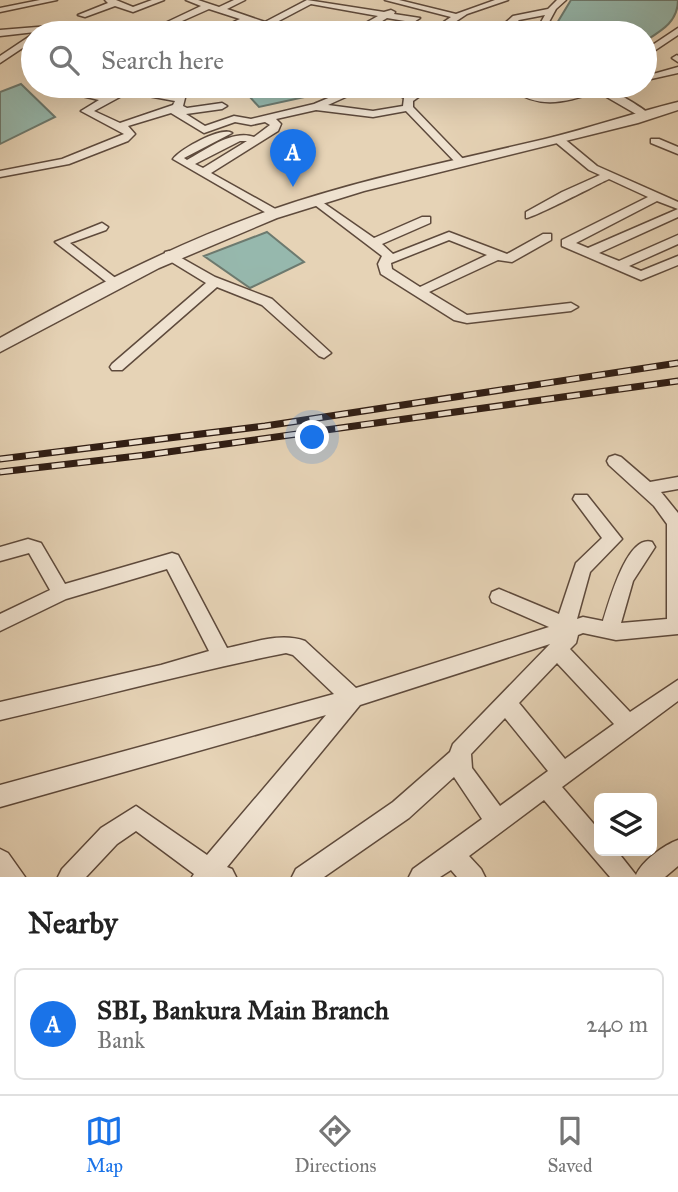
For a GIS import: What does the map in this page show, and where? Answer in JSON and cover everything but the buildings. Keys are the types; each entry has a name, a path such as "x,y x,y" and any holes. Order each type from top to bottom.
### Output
{"street":[{"path":"0,10 53,0"},
{"path":"82,15 112,2 133,10 160,0"},
{"path":"190,0 253,21"},
{"path":"180,21 241,0"},
{"path":"389,0 456,16"},
{"path":"450,21 456,16 504,0"},
{"path":"545,21 551,10 562,0"},
{"path":"0,1 32,12"},
{"path":"273,21 312,1 388,13 407,21"},
{"path":"443,13 451,3"},
{"path":"375,21 405,4"},
{"path":"411,21 430,10"},
{"path":"513,21 551,10"},
{"path":"242,21 247,19"},
{"path":"657,46 678,31"},
{"path":"0,33 21,33"},
{"path":"0,60 21,44"},
{"path":"657,75 678,70"},
{"path":"101,98 111,100"},
{"path":"114,98 86,111 126,130"},
{"path":"155,98 186,110 222,106"},
{"path":"0,174 65,162 177,107 180,98"},
{"path":"177,107 204,130 234,119 248,122 316,107 337,98"},
{"path":"403,98 461,162"},
{"path":"316,107 373,114 410,103 414,98"},
{"path":"534,98 548,103 563,98"},
{"path":"616,98 647,116"},
{"path":"0,345 113,283 169,256 275,214 315,200 678,106"},
{"path":"203,173 276,126 266,118"},
{"path":"231,132 178,155 178,159 275,214"},
{"path":"187,164 237,138 255,141"},
{"path":"558,139 593,168 678,206"},
{"path":"655,141 678,151"},
{"path":"530,215 566,194 608,176"},
{"path":"678,191 567,240 568,245 641,276 678,260"},
{"path":"315,200 386,253 388,260"},
{"path":"588,253 678,213"},
{"path":"373,243 426,220"},
{"path":"103,227 61,242 113,283"},
{"path":"547,237 512,258 496,256 449,236 388,260 384,267 386,271 459,317 476,320 570,307"},
{"path":"617,267 678,239"},
{"path":"169,256 215,282 267,302 324,353"},
{"path":"419,292 496,256"},
{"path":"117,367 215,282"},
{"path":"0,796 353,698 564,634 583,625 609,632 678,625 676,523 671,513 615,461"},
{"path":"646,489 678,483"},
{"path":"304,877 401,810 458,758 464,745 506,703 564,634 582,568 613,539 580,499"},
{"path":"0,554 27,546 35,548 61,593"},
{"path":"609,632 625,579 646,547"},
{"path":"0,623 61,593 172,560 222,658"},
{"path":"499,597 564,634 629,725"},
{"path":"0,711 161,674 192,663 293,644 353,698"},
{"path":"421,877 678,689"},
{"path":"70,877 109,836 135,817 212,875 353,698"},
{"path":"506,703 594,838"},
{"path":"458,758 463,771 497,821"},
{"path":"648,877 678,851"},
{"path":"452,854 473,877"},
{"path":"607,856 625,877"},
{"path":"0,861 13,877"}],"water":[{"path":"571,0 678,0 672,20 657,33 657,21 558,21"},
{"path":"21,84 21,98 35,98 55,117 0,144 0,92"},
{"path":"251,98 300,98 259,107"},
{"path":"267,232 304,262 250,288 204,256"}],"railway":[{"path":"0,459 265,426 678,363"},
{"path":"0,472 146,455 678,381"}],"place":[{"name":"SBI, Bankura Main Branch","path":"293,187"}]}
